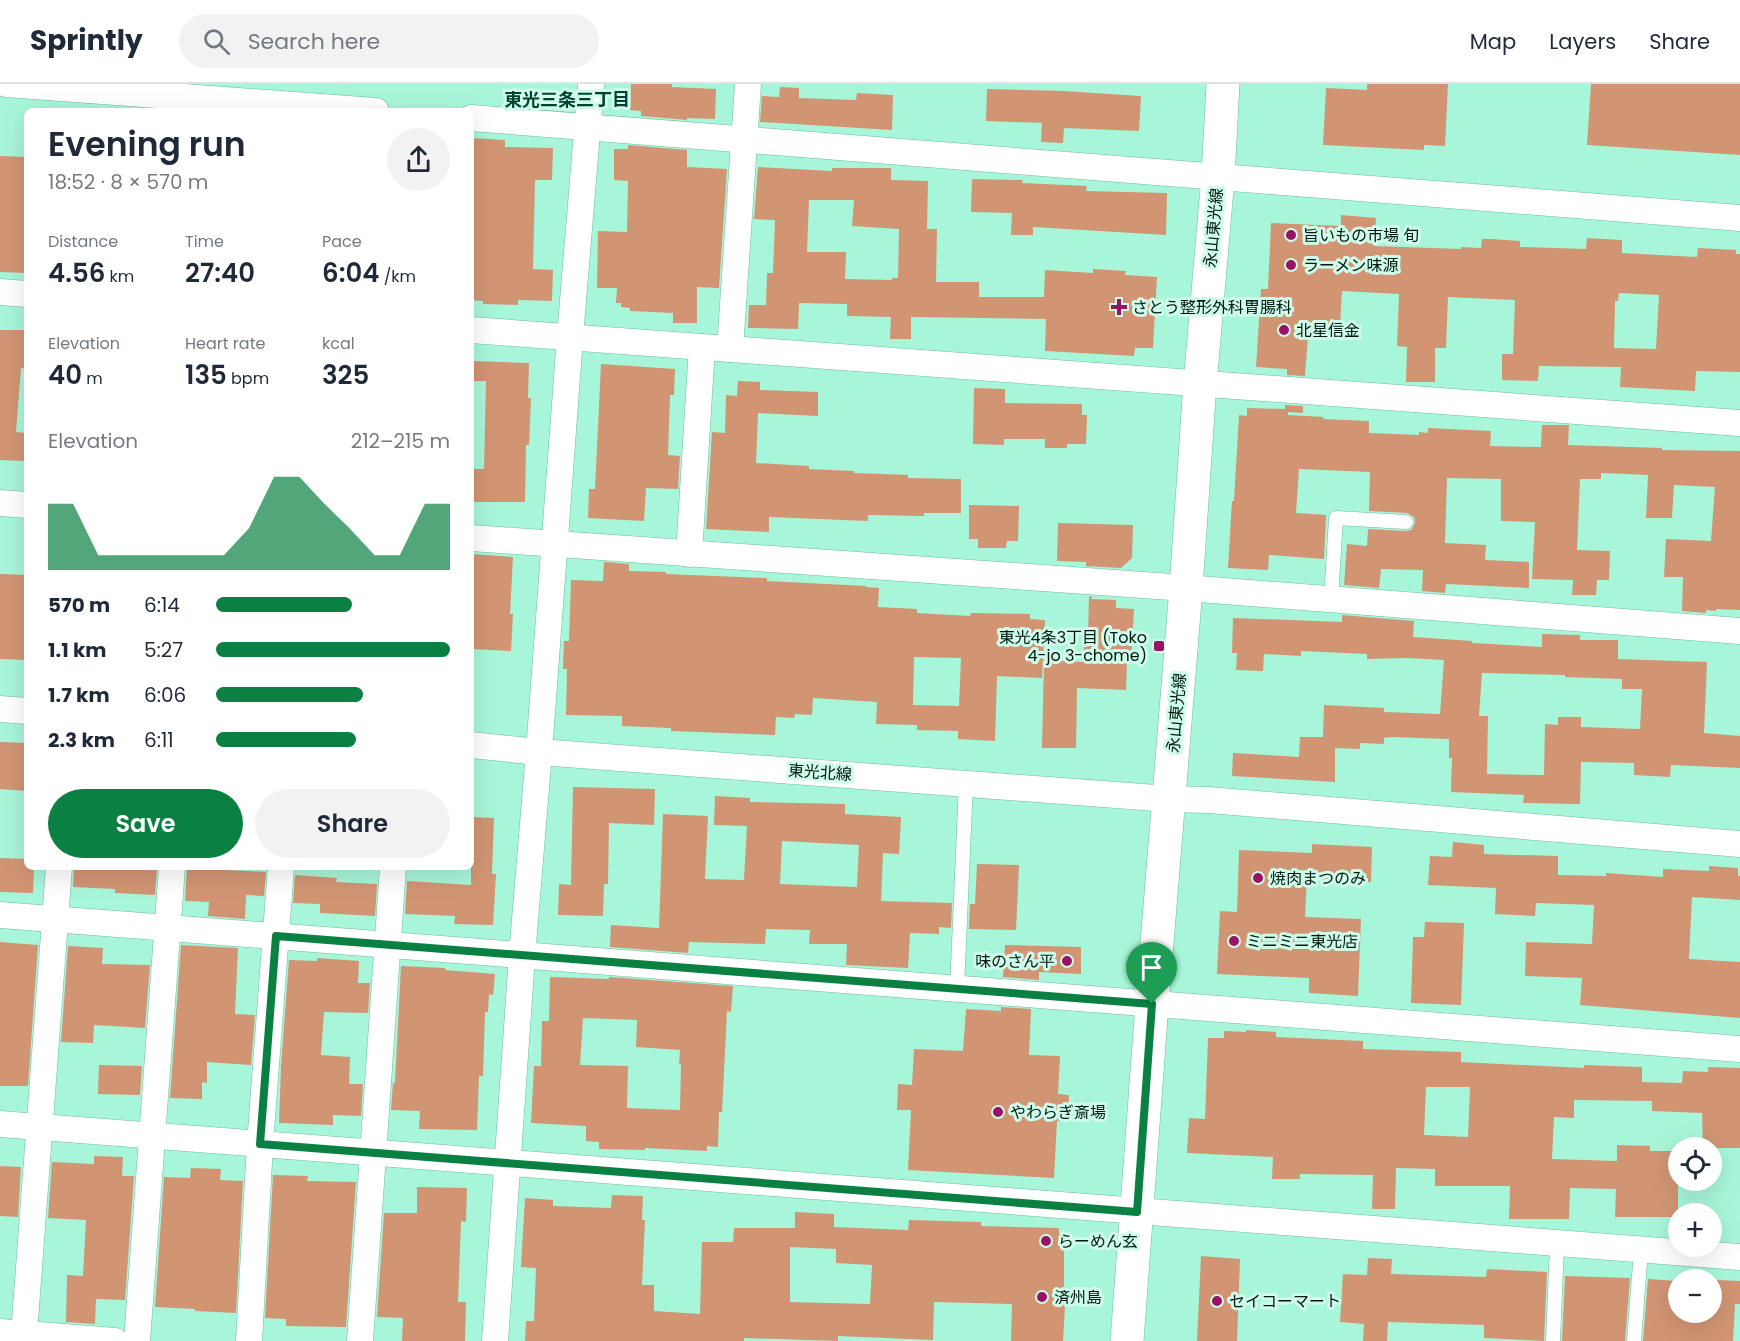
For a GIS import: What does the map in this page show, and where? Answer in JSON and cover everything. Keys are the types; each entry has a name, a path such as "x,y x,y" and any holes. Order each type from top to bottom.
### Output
{"street":[{"path":"6,84 143,102 298,108"},
{"path":"495,1341 522,956 591,84"},
{"path":"730,349 748,84"},
{"name":"永山東光線","path":"1127,1341 1200,384 1218,177 1223,84"},
{"path":"474,118 1740,218"},
{"path":"0,292 24,294"},
{"path":"474,330 1740,423"},
{"path":"689,554 702,347"},
{"path":"0,503 24,505"},
{"path":"474,538 1186,588 1740,631"},
{"path":"0,709 24,711"},
{"name":"東光北線","path":"474,745 539,752 1220,801 1740,844"},
{"path":"59,870 39,1126 12,1333 115,1341"},
{"path":"137,1341 172,870"},
{"path":"249,1341 260,1144 281,870"},
{"path":"360,1341 393,870"},
{"path":"0,915 1740,1049"},
{"path":"0,1124 1740,1257"}],"lane":[{"path":"1331,599 1336,518 1406,522"},
{"path":"957,989 966,783"},
{"path":"1553,1341 1557,1244"},
{"path":"1634,1341 1641,1250"}],"building":[{"path":"631,84 672,84 672,87 716,89 715,119 687,118 687,120 641,116 641,111 630,110"},
{"path":"1367,84 1448,84 1445,146 1424,145 1424,150 1323,145 1326,88 1367,90"},
{"path":"1591,84 1740,84 1740,155 1587,145"},
{"path":"780,87 799,88 799,98 856,100 857,93 893,95 892,130 760,122 762,96 779,97"},
{"path":"987,89 1141,96 1139,131 1064,128 1063,143 1041,142 1042,123 986,121"},
{"path":"474,138 505,140 505,147 553,148 552,180 535,180 533,269 553,270 552,301 518,300 518,305 483,304 483,301 474,300"},
{"path":"628,145 687,150 687,167 727,169 719,288 697,287 697,323 673,323 673,313 630,311 630,308 621,307 621,303 616,303 617,288 597,288 598,231 627,232 628,181 614,180 614,149 628,149"},
{"path":"0,156 24,157 24,273 0,272"},
{"path":"758,167 832,171 832,168 891,168 891,180 928,181 927,229 937,229 936,282 979,282 979,297 1044,297 1045,270 1093,273 1093,269 1126,271 1125,275 1157,277 1153,348 1135,348 1134,356 1045,351 1046,319 911,317 911,339 890,339 891,317 847,316 847,304 799,303 798,329 748,328 749,305 766,305 767,273 773,273 775,220 754,219","holes":["809,200 854,200 852,226 899,229 898,278 892,278 892,280 845,279 846,252 807,252"]},
{"path":"972,179 1023,180 1022,183 1087,186 1086,191 1167,193 1166,235 1033,227 1033,235 1011,235 1012,213 971,212"},
{"path":"1341,215 1376,218 1374,246 1481,248 1482,239 1492,239 1520,241 1520,247 1586,249 1587,238 1622,240 1622,253 1697,257 1698,248 1736,250 1736,254 1740,254 1740,372 1696,371 1695,391 1620,387 1621,367 1539,366 1538,381 1502,380 1502,354 1513,354 1515,300 1448,297 1446,348 1435,348 1435,382 1406,382 1407,347 1397,346 1399,294 1342,291 1340,326 1309,324 1305,376 1287,375 1287,369 1256,367 1261,289 1268,289 1271,223 1341,226","holes":["1619,293 1659,295 1656,349 1614,348 1615,301 1618,301"]},
{"path":"0,330 24,330 24,368 21,368 16,432 24,433 24,461 0,460"},
{"path":"474,361 529,363 528,398 531,398 529,445 526,445 525,502 474,502 474,469 484,469 486,381 474,381"},
{"path":"601,364 675,369 674,395 670,395 668,455 680,456 678,489 646,488 644,521 588,518 589,489 595,489"},
{"path":"738,381 760,382 760,390 818,392 818,416 758,413 756,463 809,466 809,469 854,471 854,473 908,475 908,478 961,479 961,513 924,513 924,516 868,515 868,521 769,517 769,532 706,529 712,432 725,433 726,395 737,396"},
{"path":"974,388 1005,389 1005,403 1082,404 1082,415 1087,415 1086,444 1067,444 1067,448 1045,448 1045,439 1004,439 1004,445 973,444"},
{"path":"1285,405 1303,406 1303,413 1288,412 1288,415 1369,421 1369,433 1419,435 1419,432 1428,433 1428,428 1491,431 1490,446 1541,447 1542,425 1569,425 1568,445 1740,451 1740,610 1716,609 1716,611 1706,610 1706,613 1682,611 1683,577 1664,577 1666,539 1711,541 1715,487 1674,485 1672,518 1646,518 1648,475 1601,473 1601,479 1580,479 1577,550 1610,551 1609,580 1597,580 1596,595 1572,595 1573,580 1532,579 1535,522 1501,521 1501,479 1447,478 1445,543 1486,545 1485,560 1529,562 1529,588 1446,584 1445,593 1422,591 1423,570 1381,569 1379,588 1344,585 1347,544 1367,546 1368,529 1406,531 1411,530 1415,523 1414,517 1407,513 1369,511 1370,472 1299,469 1296,513 1326,515 1324,559 1269,555 1268,570 1228,568 1239,415 1247,416 1247,408 1285,409"},
{"path":"969,505 1019,506 1018,541 1007,541 1006,548 978,548 978,539 969,539"},
{"path":"1058,523 1133,525 1132,558 1121,568 1086,566 1086,562 1057,561"},
{"path":"474,554 513,557 511,651 474,649"},
{"path":"604,562 629,564 629,571 767,578 767,581 879,588 878,607 917,609 917,613 970,616 971,613 1030,614 1030,619 1045,620 1042,678 997,676 995,741 958,739 958,731 917,730 917,725 876,724 877,702 813,698 812,715 795,714 794,718 776,717 775,735 671,731 671,728 622,726 622,716 566,715 567,669 563,669 564,641 569,641 571,580 603,581","holes":["914,657 961,658 959,706 913,705"]},
{"path":"0,574 24,575 24,660 0,659"},
{"path":"1089,596 1093,597 1090,599 1116,600 1116,608 1134,609 1131,661 1127,661 1126,690 1077,688 1076,748 1042,748 1044,660 1083,662 1085,636 1088,636"},
{"path":"1342,615 1414,621 1413,637 1542,647 1542,634 1580,635 1580,640 1618,640 1618,659 1707,662 1704,733 1740,736 1740,768 1671,765 1670,777 1634,775 1634,763 1581,762 1580,804 1523,803 1524,795 1451,792 1452,758 1449,758 1449,739 1391,737 1384,738 1384,744 1360,743 1360,749 1335,748 1335,782 1232,776 1233,753 1299,757 1300,737 1323,737 1324,705 1384,708 1384,712 1440,714 1444,660 1367,659 1367,654 1301,651 1301,656 1264,654 1263,671 1236,670 1237,653 1232,653 1233,618 1342,622","holes":["1482,673 1565,675 1565,677 1622,679 1622,689 1642,689 1640,729 1581,727 1581,717 1558,717 1558,725 1545,724 1544,775 1487,774 1488,716 1479,716"]},
{"path":"0,742 24,743 24,791 0,789"},
{"path":"573,787 655,789 654,825 609,823 608,884 604,884 603,916 558,915 559,884 571,885"},
{"path":"715,796 750,798 750,802 845,804 845,814 901,817 899,854 883,853 881,901 952,903 951,928 939,927 939,934 910,933 908,968 846,965 847,944 809,944 810,930 766,929 765,944 689,942 688,953 610,947 611,925 659,928 663,814 708,816 705,879 744,880 747,826 714,825","holes":["782,841 859,845 857,887 780,884"]},
{"path":"474,817 494,818 492,874 496,874 493,925 454,924 455,916 405,914 407,881 471,885 471,870 474,870"},
{"path":"1453,842 1484,845 1484,854 1558,856 1558,875 1606,876 1606,873 1663,877 1663,869 1709,871 1709,866 1738,868 1740,900 1692,897 1689,959 1740,962 1740,1018 1580,1005 1582,978 1525,976 1526,942 1592,944 1594,905 1536,903 1535,916 1495,914 1496,888 1428,885 1430,856 1452,857"},
{"path":"1312,844 1372,847 1371,882 1307,879 1305,917 1361,919 1358,996 1309,993 1309,978 1217,974 1220,911 1237,912 1239,850 1312,853"},
{"path":"0,858 24,859 24,870 34,870 33,893 0,892"},
{"path":"977,864 1019,865 1016,930 969,929 970,904 975,904"},
{"path":"74,870 157,870 155,895 115,893 115,889 73,887"},
{"path":"187,870 266,872 264,896 246,895 245,919 208,916 209,902 185,901"},
{"path":"295,875 337,878 336,882 377,884 375,916 320,913 320,904 293,903"},
{"path":"1425,922 1464,923 1461,1005 1411,1003 1413,937 1424,937"},
{"path":"0,942 38,945 28,1086 0,1086"},
{"path":"181,945 238,948 235,1014 255,1015 251,1065 207,1062 207,1083 202,1082 202,1099 170,1098"},
{"path":"1005,945 1081,947 1081,974 1039,972 1039,980 1003,977"},
{"path":"68,946 103,948 102,964 150,965 145,1028 94,1025 93,1043 61,1042"},
{"path":"317,958 359,961 358,983 370,983 368,1013 324,1012 321,1055 350,1057 349,1084 363,1084 361,1116 333,1115 333,1125 279,1123 289,960 317,961"},
{"path":"401,966 495,974 493,995 489,994 488,1012 485,1012 483,1076 479,1076 477,1130 419,1129 420,1111 391,1110 393,1083 395,1083"},
{"path":"550,977 609,979 609,977 733,986 731,1012 727,1011 718,1147 707,1146 707,1151 645,1148 645,1150 599,1149 599,1142 586,1141 586,1126 531,1123 534,1066 541,1066 542,1021 549,1021","holes":["583,1018 637,1020 636,1047 680,1050 680,1110 627,1108 628,1066 580,1065"]},
{"path":"1001,1007 1031,1009 1029,1055 1060,1056 1058,1094 1069,1095 1068,1121 1057,1121 1054,1178 908,1170 911,1110 897,1110 898,1084 912,1085 914,1049 963,1051 966,1009 1001,1011"},
{"path":"1224,1031 1276,1032 1276,1037 1363,1041 1363,1049 1461,1052 1461,1062 1584,1068 1584,1065 1642,1067 1642,1082 1682,1083 1683,1071 1708,1072 1708,1067 1740,1068 1740,1148 1722,1148 1722,1137 1703,1137 1702,1113 1652,1111 1652,1101 1574,1100 1574,1118 1554,1117 1552,1159 1617,1161 1617,1145 1650,1146 1650,1151 1668,1151 1668,1191 1678,1191 1678,1203 1668,1203 1668,1217 1615,1217 1616,1189 1570,1188 1569,1219 1509,1219 1510,1186 1435,1186 1435,1169 1396,1168 1395,1209 1372,1209 1373,1175 1300,1174 1300,1179 1272,1179 1273,1157 1187,1153 1189,1118 1205,1119 1208,1038 1224,1038","holes":["1426,1087 1470,1087 1468,1137 1424,1135"]},
{"path":"99,1065 142,1066 140,1095 98,1094"},
{"path":"94,1156 123,1157 122,1176 134,1176 125,1300 96,1299 95,1324 66,1322 67,1275 83,1276 86,1220 48,1218 52,1162 94,1164"},
{"path":"0,1166 21,1167 18,1217 0,1216"},
{"path":"191,1168 221,1169 220,1180 243,1181 236,1313 155,1307 164,1177 190,1178"},
{"path":"273,1175 308,1176 307,1181 356,1182 346,1327 286,1326 286,1319 265,1318"},
{"path":"417,1187 467,1188 466,1222 461,1221 458,1302 466,1302 465,1341 402,1341 403,1318 377,1317 384,1213 417,1213"},
{"path":"612,1195 643,1196 642,1220 645,1220 642,1285 654,1285 654,1311 700,1314 702,1242 733,1242 734,1228 795,1228 795,1212 834,1214 834,1227 908,1230 909,1220 981,1222 981,1226 1059,1228 1059,1234 1064,1234 1064,1289 1066,1289 1063,1341 1011,1341 1012,1304 934,1302 933,1340 838,1336 838,1341 744,1338 744,1341 525,1341 526,1321 534,1321 536,1268 521,1267 525,1198 553,1200 553,1206 611,1208","holes":["790,1247 836,1249 836,1263 872,1265 870,1304 790,1302"]},
{"path":"1201,1256 1240,1259 1237,1341 1197,1341"},
{"path":"1368,1258 1392,1259 1391,1274 1486,1277 1487,1269 1547,1272 1544,1341 1484,1338 1484,1325 1388,1322 1387,1341 1363,1341 1364,1324 1340,1322 1343,1274 1367,1275"},
{"path":"1565,1276 1630,1278 1625,1341 1562,1341"},
{"path":"1648,1279 1668,1280 1668,1323 1722,1323 1722,1280 1740,1281 1740,1304 1735,1304 1733,1341 1643,1341"}],"place":[{"name":"旨いもの市場 旬","path":"1291,235"},
{"name":"ラーメン味源","path":"1291,265"},
{"name":"さとう整形外科胃腸科","path":"1119,307"},
{"name":"北星信金","path":"1284,330"},
{"name":"東光4条3丁目 (Toko 4-jo 3-chome)","path":"1159,646"},
{"name":"焼肉まつのみ","path":"1258,878"},
{"name":"ミニミニ東光店","path":"1234,941"},
{"name":"味のさん平","path":"1067,961"},
{"name":"やわらぎ斎場","path":"998,1112"},
{"name":"らーめん玄","path":"1046,1241"},
{"name":"済州島","path":"1042,1297"},
{"name":"セイコーマート","path":"1217,1301"}],"district":[{"name":"東光三条三丁目","path":"567,100"}],"route":[{"path":"276,936 1152,1004 1137,1212 260,1144 276,936"}]}
